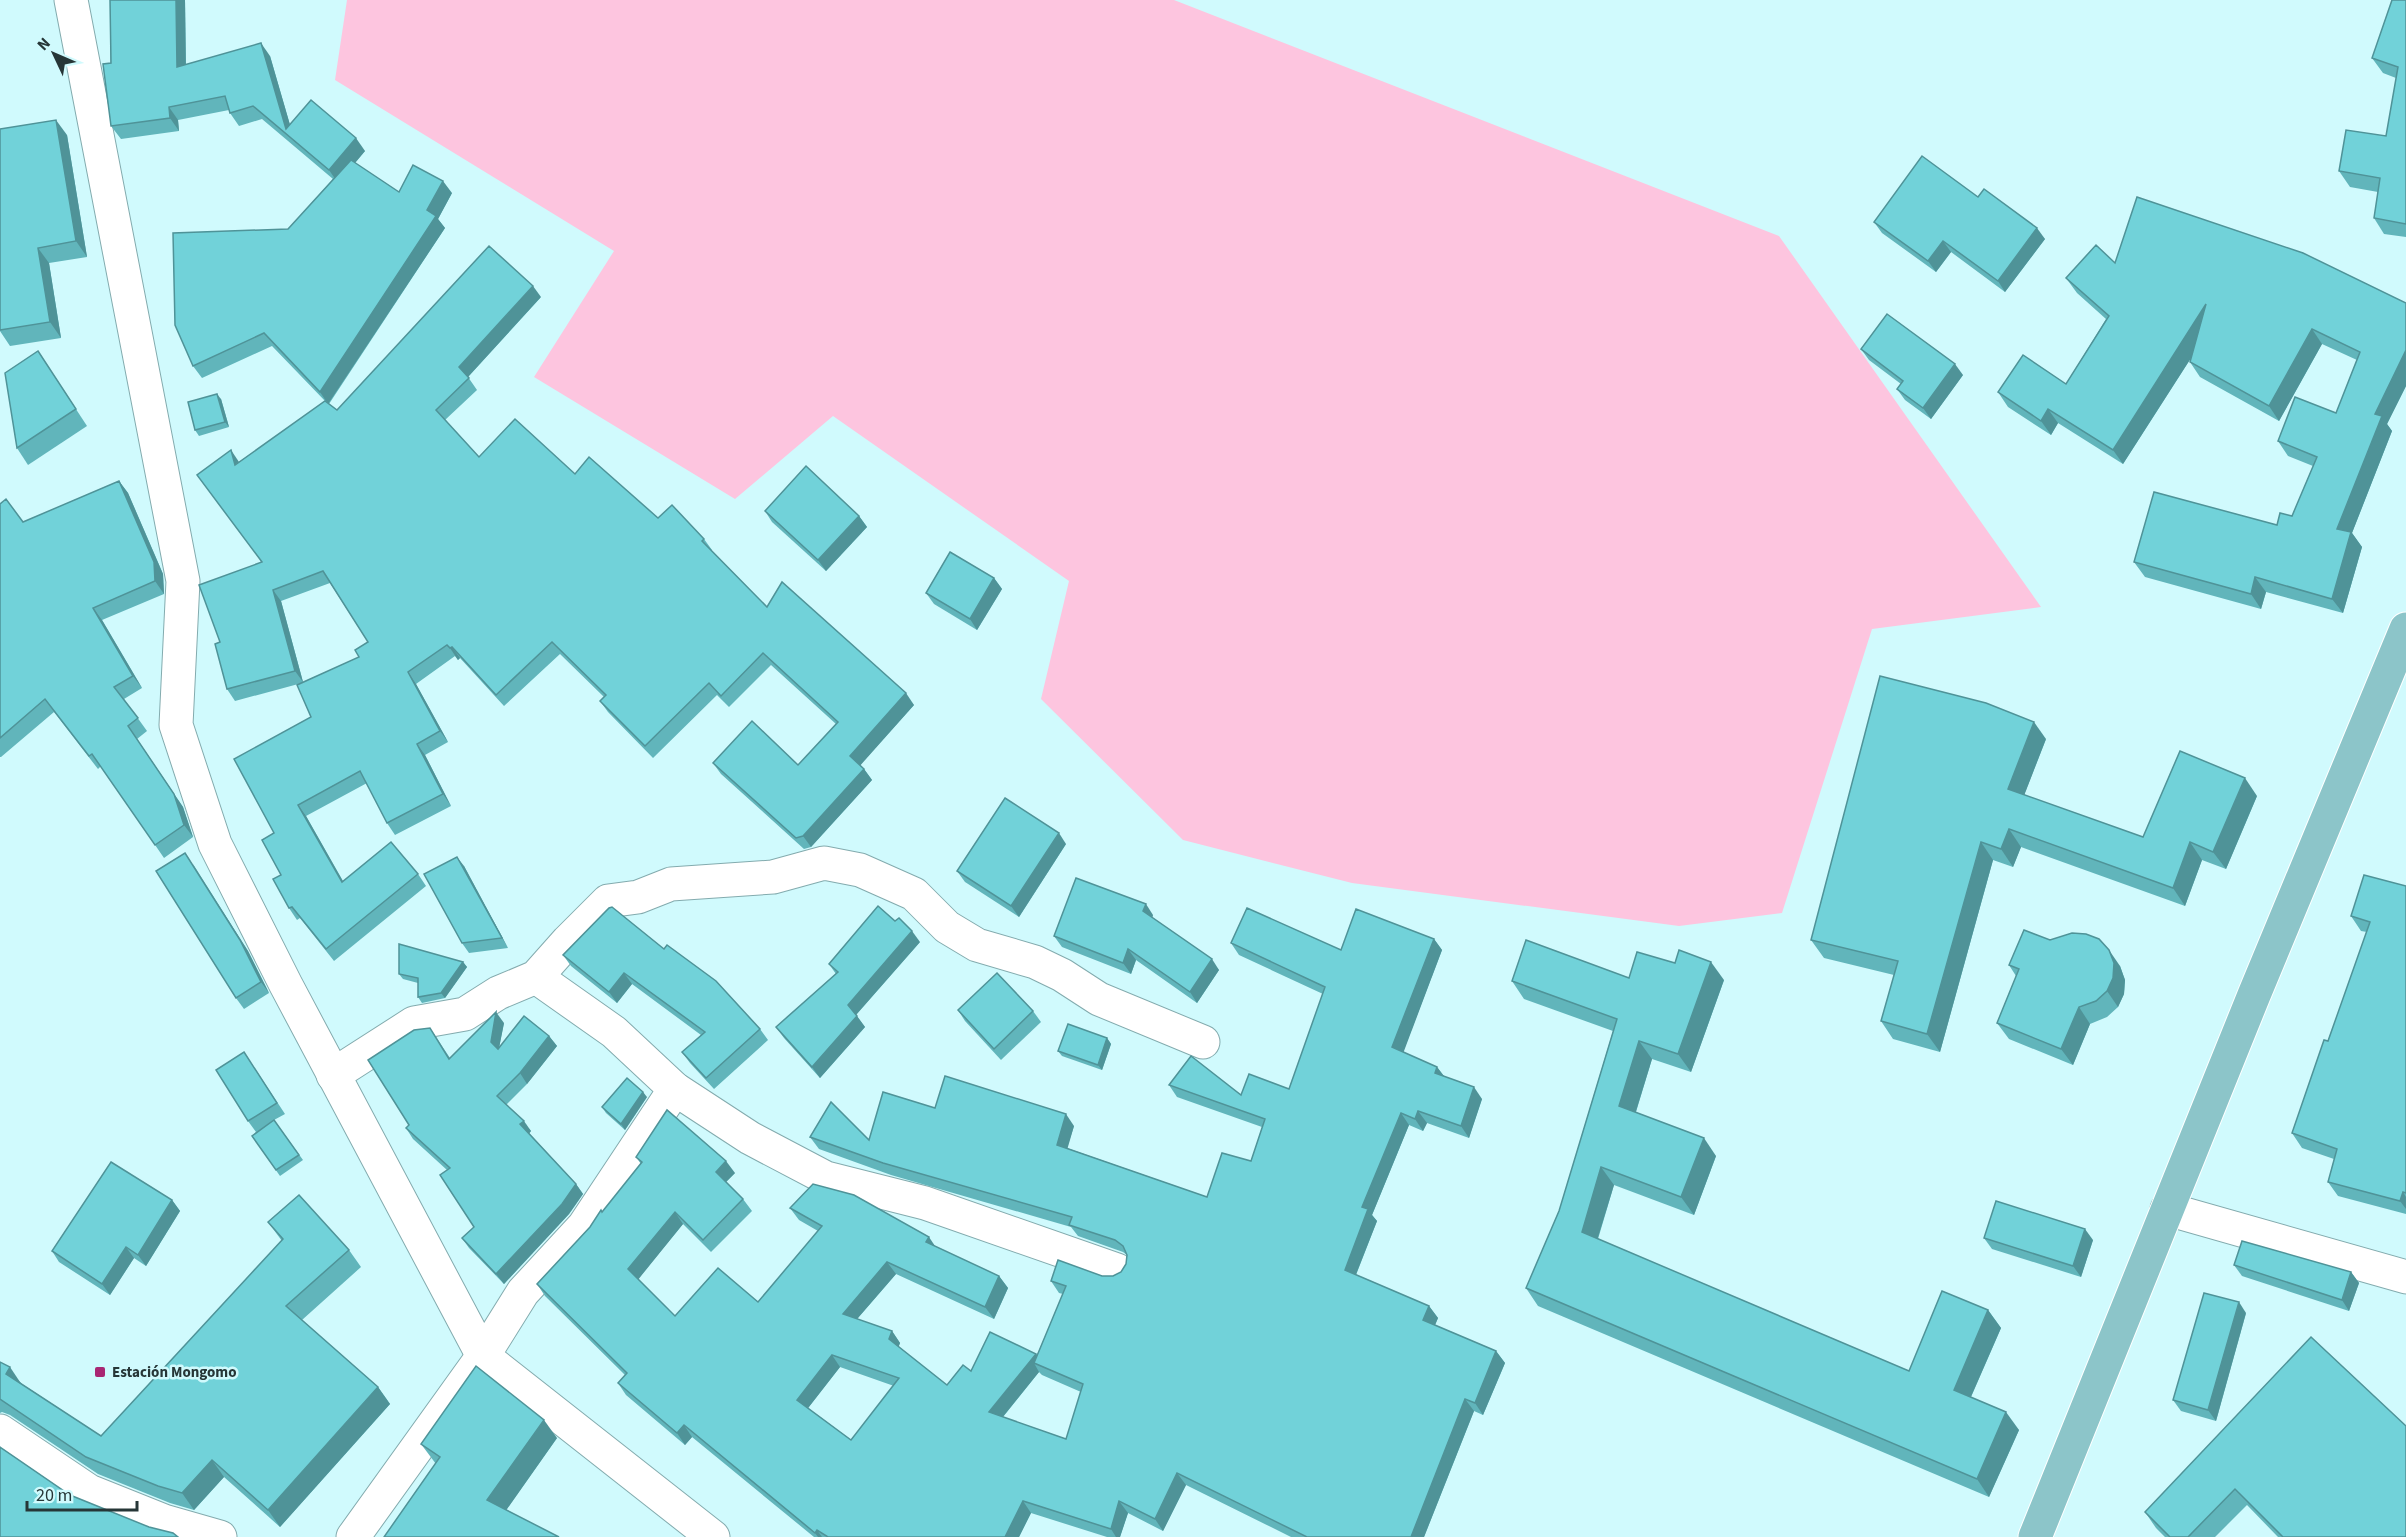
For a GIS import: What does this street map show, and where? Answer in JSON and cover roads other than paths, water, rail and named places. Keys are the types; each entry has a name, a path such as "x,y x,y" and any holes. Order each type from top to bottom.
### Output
{"main road":[{"path":"2035,1537 2167,1209 2406,629"}],"street":[{"path":"71,0 183,581 176,725 215,844 333,1075 483,1356 713,1537"},
{"path":"333,1075 414,1023 465,1014 498,993 536,977 608,901 638,897 671,884 773,878 824,863 860,870 914,894 947,927 977,945 1035,962 1062,975 1099,999 1203,1042"},
{"path":"536,977 614,1032 675,1089 750,1138 826,1178 925,1203 1117,1270"},
{"path":"353,1537 483,1356 523,1292 584,1226 675,1089"},
{"path":"2167,1209 2406,1277"},
{"path":"0,1431 89,1491 164,1521 220,1537"}],"place":[{"name":"Estación Mongomo","path":"100,1372"}]}
